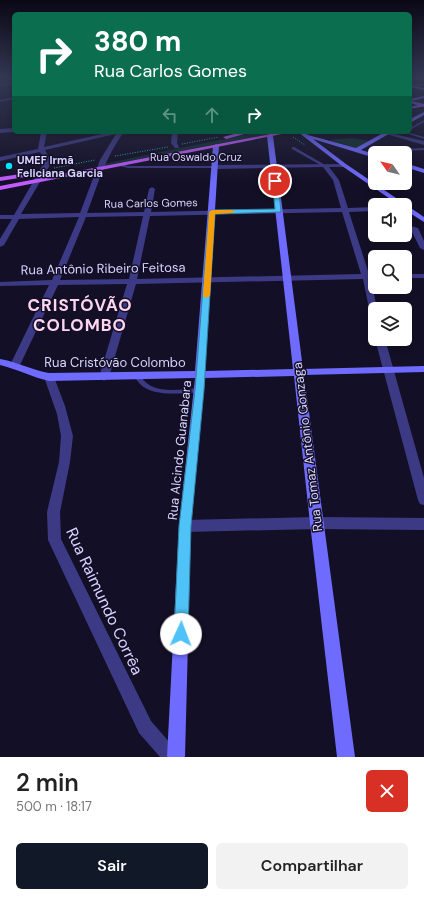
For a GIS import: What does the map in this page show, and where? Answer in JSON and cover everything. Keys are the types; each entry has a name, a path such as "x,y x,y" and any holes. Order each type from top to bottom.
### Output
{"main road":[{"path":"0,188 37,181 102,163 176,146 239,134"},
{"path":"0,179 102,163 120,165 219,141 280,134"}],"street":[{"path":"412,120 423,113"},
{"path":"0,125 12,125"},
{"path":"0,131 12,130"},
{"path":"0,245 44,171 48,161 41,149 44,134"},
{"path":"0,159 110,134"},
{"path":"16,365 55,282 83,215 108,147 118,134"},
{"path":"175,134 176,146"},
{"path":"304,134 344,165 392,198"},
{"path":"357,150 385,134"},
{"path":"395,134 424,143"},
{"name":"Rua Tomaz Antônio Gonzaga","path":"270,136 316,523 346,757"},
{"path":"306,136 325,140 368,154"},
{"path":"312,140 325,140"},
{"name":"Rua Alcindo Guanabara","path":"176,757 185,526 201,374 212,212 219,141"},
{"name":"Rua Oswaldo Cruz","path":"216,167 344,165"},
{"path":"325,166 336,180 344,210 366,276 372,302"},
{"path":"412,167 424,171"},
{"path":"104,377 132,282 152,189"},
{"name":"Rua Carlos Gomes","path":"0,217 368,209"},
{"path":"412,212 424,220"},
{"path":"414,228 424,248"},
{"name":"Rua Antônio Ribeiro Feitosa","path":"0,284 132,282 208,278 366,276"},
{"path":"412,276 424,276"},
{"path":"382,346 424,500"},
{"name":"Rua Cristóvão Colombo","path":"0,362 16,365 34,374 49,377 424,369"},
{"name":"Rua Raimundo Corrêa","path":"49,377 67,434 52,514 55,540 145,727 171,757"},
{"path":"185,526 316,523 424,524"}],"lane":[{"path":"412,128 424,121"},
{"path":"411,134 424,138"},
{"path":"293,148 325,166"},
{"path":"412,149 424,149"},
{"name":"Rua Oswaldo Cruz","path":"120,165 128,167 216,167"},
{"path":"137,376 141,384 151,389 163,391 199,390"}],"path":[{"path":"44,171 102,163 176,146 219,141"}],"green space":[{"path":"248,134 270,134 103,166 103,164"},
{"path":"351,138 371,141 357,148 329,140"}],"slow traffic":[{"path":"206,296 212,212 232,212"}],"place":[{"name":"UMEF Irmã Feliciana Garcia","path":"9,166"}],"district":[{"name":"CRISTÓVÃO COLOMBO","path":"80,315"}],"route":[{"path":"181,634 185,526 199,390 212,212 279,210 275,181"}]}
